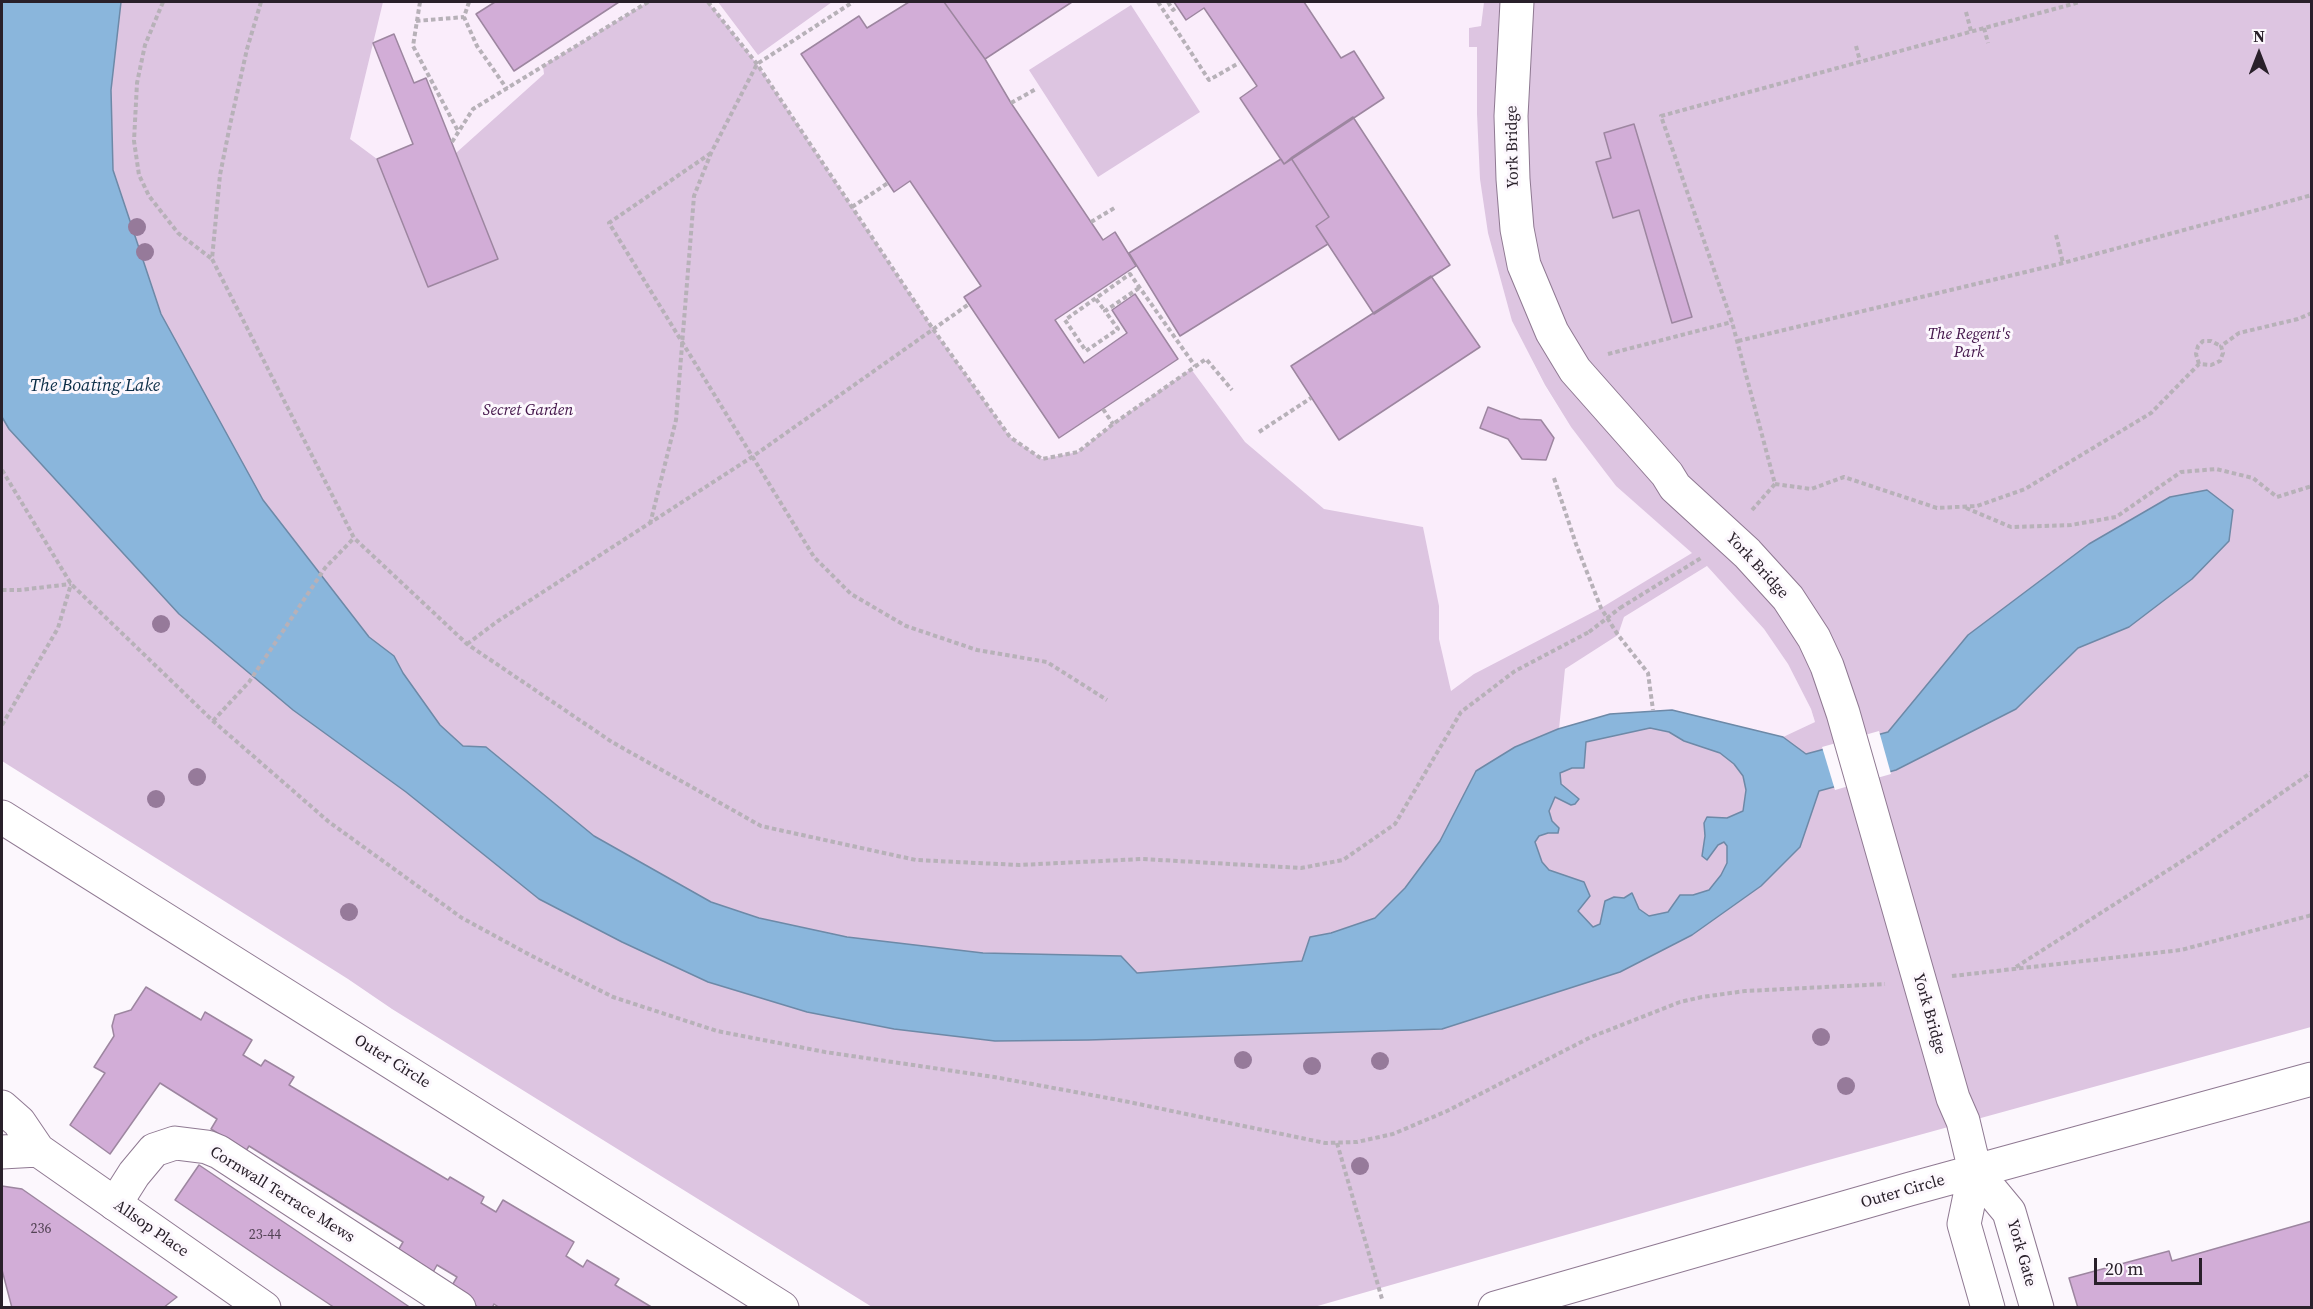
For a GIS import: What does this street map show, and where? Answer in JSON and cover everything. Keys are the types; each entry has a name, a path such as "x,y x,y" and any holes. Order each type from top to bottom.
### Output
{"street":[{"name":"York Bridge","path":"1517,2 1511,116 1512,169 1517,229 1524,265 1552,332 1575,370 1667,474 1675,487 1747,553 1788,598 1819,648 1843,712 1953,1098 1963,1121 1975,1171"},
{"name":"Outer Circle","path":"2,817 782,1308"},
{"name":"Outer Circle","path":"1495,1308 1975,1171 2312,1079"},
{"name":"Allsop Place","path":"2,1107 23,1127 38,1150 264,1308"},
{"name":"Cornwall Terrace Mews","path":"115,1204 134,1174 154,1150 175,1143 207,1147 219,1152 459,1308"},
{"path":"2,1152 38,1150"},
{"path":"1975,1171 1964,1224 1988,1308"},
{"name":"York Gate","path":"1975,1171 2009,1212 2037,1308"}],"path":[{"path":"163,2 145,45 137,83 134,141 139,176 149,196 178,233 212,259 354,538 467,644 612,742 761,826 916,860 1019,865 1142,859 1301,868 1343,860 1395,824 1461,712 1515,671 1589,632 1620,608 1700,558"},
{"path":"212,259 220,176 247,49 261,2"},
{"path":"420,2 413,46 458,132"},
{"path":"469,2 464,17 477,46 507,89"},
{"path":"452,142 473,108 648,2"},
{"path":"708,2 756,64 933,329 1010,437 1042,459 1078,452 1113,424 1206,359 1232,390"},
{"path":"650,524 676,420 694,196 711,153 756,64 853,2"},
{"path":"1158,2 1209,80 1239,63"},
{"path":"1168,2 1173,10 1177,6"},
{"path":"1775,484 1738,341 1661,116 2080,2"},
{"path":"1966,12 1971,31"},
{"path":"416,21 464,17"},
{"path":"1984,28 1988,43"},
{"path":"1856,46 1860,62"},
{"path":"1011,103 1036,89"},
{"path":"711,153 609,223 814,557 851,594 906,626 977,650 1047,663 1107,700"},
{"path":"852,207 888,183"},
{"path":"1738,341 2063,263 2312,195"},
{"path":"1091,222 1116,207"},
{"path":"2056,235 2063,263"},
{"path":"1096,299 1118,329 1086,351 1065,320 1130,274 1196,366"},
{"path":"1106,311 1139,288"},
{"path":"467,644 498,621 752,457 969,304"},
{"path":"2221,346 2239,333 2312,313"},
{"path":"2306,315 2312,318"},
{"path":"1603,355 1732,322"},
{"path":"2203,341 2211,341 2221,346 2223,353 2220,361 2211,365 2199,364 2196,354 2198,346 2203,341"},
{"path":"1775,484 1810,489 1844,477 1937,508 1977,506 2025,489 2151,413 2199,364"},
{"path":"1259,432 1311,398"},
{"path":"1103,409 1113,424"},
{"path":"1962,507 2011,527 2071,525 2116,517 2181,472 2216,469 2253,478 2277,496 2312,486"},
{"path":"2,470 71,584 213,721 329,822 462,918 530,955 613,997 717,1031 825,1052 994,1077 1124,1101 1324,1143 1337,1143 1357,1142 1394,1134 1447,1112 1592,1037 1680,1002 1745,991 1889,984"},
{"path":"1554,478 1601,608 1618,635 1648,673 1653,710"},
{"path":"1751,510 1775,484"},
{"path":"213,721 249,682 326,568 354,538"},
{"path":"2,590 71,584"},
{"path":"2,724 58,628 71,584"},
{"path":"2015,968 2198,851 2312,772"},
{"path":"1953,976 2181,950 2312,915"},
{"path":"1337,1143 1382,1299"}],"shaded area":[{"path":"352,2 1484,2 1481,26 1470,28 1469,47 1477,47 1477,114 1512,321 1545,386 1571,427 1616,486 1693,553 1601,608 1304,802 347,460 350,13"},
{"path":"1707,566 1764,629 1788,664 1811,709 1815,722 1783,737 1672,710 1610,714 1558,729 1565,669 1618,635 1624,617"}],"green space":[{"name":"The Regent's Park","path":"2,2 383,2 350,139 377,159 428,287 498,259 456,153 544,74 543,66 648,2 708,2 757,64 933,329 1010,437 1042,459 1078,452 1113,424 1191,369 1245,442 1324,509 1423,527 1439,606 1439,639 1451,691 1474,674 1601,608 1692,553 1616,486 1571,427 1545,385 1512,321 1488,233 1480,179 1477,47 1469,47 1469,28 1481,26 1484,2 2311,2 2311,1027 1814,1164 1314,1307 872,1307 392,1009 2,761","holes":["1707,566 1764,629 1788,664 1811,709 1815,722 1783,737 1672,710 1610,714 1559,729 1565,669 1618,635 1624,617"]},
{"path":"718,2 832,2 758,55"},
{"path":"1131,5 1200,112 1098,177 1029,70"}],"water":[{"name":"The Boating Lake","path":"2,2 121,2 111,90 113,170 161,314 263,500 369,637 394,656 403,673 440,725 463,746 486,747 594,836 711,902 759,918 847,937 983,953 1121,956 1137,973 1302,961 1310,937 1331,933 1375,918 1405,888 1440,841 1476,771 1515,747 1558,729 1610,714 1672,710 1783,737 1806,754 1888,732 1968,635 2089,544 2170,497 2207,490 2233,510 2229,541 2192,579 2129,627 2078,648 2016,709 1896,770 1819,791 1800,847 1761,886 1692,935 1620,972 1442,1029 995,1041 894,1029 807,1012 708,982 622,942 539,899 406,792 293,710 179,614 9,429 2,417","holes":["1650,728 1669,732 1684,741 1720,753 1734,764 1743,776 1746,790 1743,811 1727,818 1707,817 1704,823 1702,856 1707,860 1718,845 1724,842 1727,846 1727,863 1709,890 1693,895 1680,895 1668,912 1649,916 1639,909 1632,893 1624,898 1614,897 1605,901 1600,924 1593,927 1578,911 1590,896 1584,882 1549,870 1542,862 1535,842 1539,836 1558,833 1559,828 1552,821 1549,811 1555,797 1571,805 1579,799 1561,784 1560,773 1572,768 1584,768 1586,742"]}],"pier":[{"path":"1879,731 1891,774 1835,790 1822,747"}],"building":[{"path":"495,2 619,2 514,71 476,14"},
{"path":"909,2 944,2 985,59 1011,103 1103,240 1115,232 1136,266 1055,320 1084,363 1127,333 1112,310 1135,294 1178,359 1059,438 964,297 981,286 910,181 894,192 801,54 859,16 867,28"},
{"path":"944,2 1072,2 985,59"},
{"path":"1174,2 1304,2 1341,58 1354,51 1384,98 1284,164 1240,98 1257,86 1204,8 1186,20"},
{"path":"394,34 414,83 426,78 498,259 428,287 377,159 413,144 373,43"},
{"path":"1353,117 1450,265 1374,314 1316,226 1329,217 1291,158"},
{"path":"1634,124 1692,317 1672,323 1639,210 1613,218 1596,162 1611,158 1604,133"},
{"path":"1291,158 1329,217 1316,226 1328,244 1180,336 1129,253 1281,159 1284,164"},
{"path":"1431,276 1480,347 1339,440 1291,366"},
{"path":"1488,407 1520,419 1541,420 1554,438 1546,460 1522,459 1508,439 1480,428"},
{"path":"146,987 201,1020 205,1012 252,1040 243,1055 261,1066 265,1060 294,1077 289,1085 448,1180 450,1177 484,1197 481,1203 496,1212 503,1200 574,1242 566,1256 583,1267 587,1260 619,1279 615,1285 653,1308 500,1308 494,1304 492,1308 479,1308 450,1289 457,1277 437,1265 431,1276 396,1254 403,1242 249,1146 246,1151 211,1129 217,1119 160,1083 110,1154 70,1125 105,1073 94,1067 114,1036 112,1026 115,1015 131,1010"},
{"path":"199,1165 411,1308 335,1308 278,1270 175,1200"},
{"path":"2,1186 22,1189 177,1297 163,1308 12,1308 2,1270"},
{"path":"2312,1221 2312,1308 2078,1308 2069,1278 2169,1251 2172,1261"}],"park label":[{"name":"Secret Garden","path":"528,411"}]}
